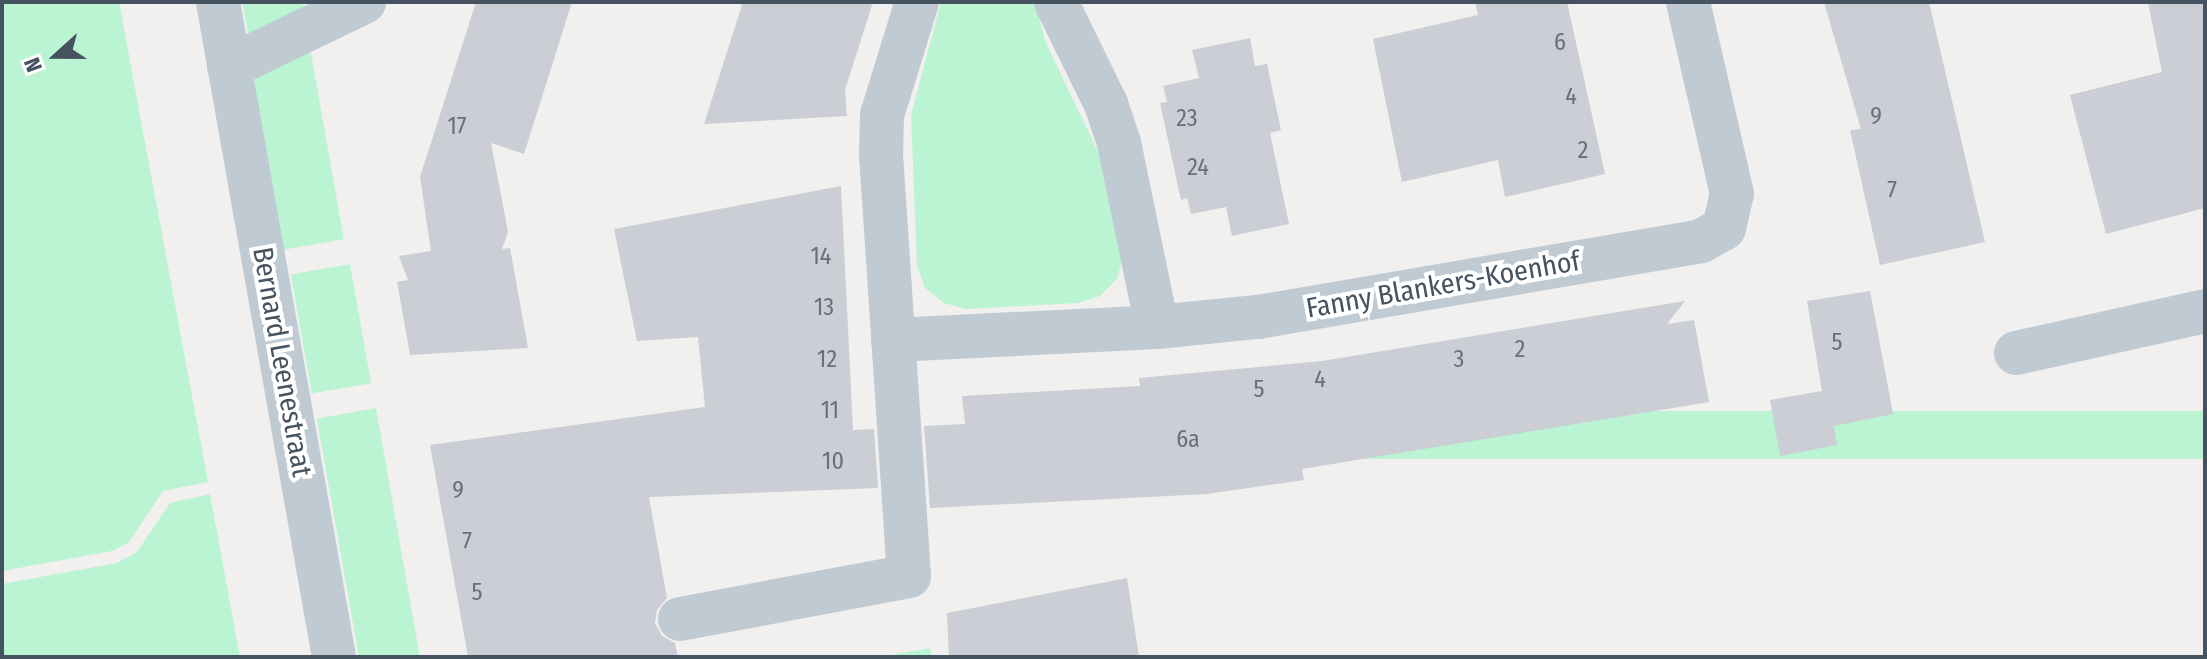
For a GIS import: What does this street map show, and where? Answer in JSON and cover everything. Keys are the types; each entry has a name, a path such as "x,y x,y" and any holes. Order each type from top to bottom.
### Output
{"street":[{"name":"Bernard Leenestraat","path":"218,2 334,657"},
{"path":"229,67 364,2"},
{"path":"680,619 909,576 882,115 917,2"},
{"path":"1056,2 1106,104 1119,143 1157,327"},
{"name":"Fanny Blankers-Koenhof","path":"893,340 1157,327 1258,317 1701,241 1724,228 1732,194 1688,2"},
{"path":"2016,353 2205,311"}],"green space":[{"path":"2,2 119,2 208,482 163,491 129,542 112,551 2,571"},
{"path":"242,2 303,2 305,12 249,37"},
{"path":"941,2 1035,2 1045,41 1101,158 1123,256 1117,279 1100,296 1078,303 966,309 944,303 925,288 917,266 911,115"},
{"path":"311,53 344,239 284,250 251,64"},
{"path":"350,264 371,383 312,394 291,274"},
{"path":"376,408 420,657 359,657 317,418"},
{"path":"1113,411 2205,411 2205,459 1113,459"},
{"path":"210,494 240,657 2,657 2,584 117,563 137,552 170,503"},
{"path":"930,648 932,657 880,657"}],"building":[{"path":"476,2 572,2 524,154 491,143 508,232 502,249 510,248 528,348 410,355 397,282 408,280 399,256 431,251 420,177"},
{"path":"743,2 873,2 845,90 847,116 704,124"},
{"path":"1475,2 1567,2 1605,174 1505,197 1498,160 1402,182 1373,39 1478,15"},
{"path":"1824,2 1929,2 1985,242 1880,265 1850,130 1861,129"},
{"path":"2148,2 2205,2 2205,208 2106,234 2070,95 2162,72"},
{"path":"1250,38 1255,66 1267,64 1281,130 1270,133 1289,224 1232,236 1226,207 1191,214 1187,198 1181,200 1160,103 1167,102 1163,86 1199,78 1192,50"},
{"path":"841,186 853,430 874,429 878,488 649,497 667,598 657,610 655,623 662,636 675,643 678,657 468,657 430,445 705,407 698,337 637,341 614,229"},
{"path":"1870,291 1893,414 1834,426 1837,445 1780,456 1770,400 1822,391 1807,301"},
{"path":"1685,301 1667,324 1694,320 1709,402 1302,469 1304,480 1207,494 930,508 924,426 965,424 962,396 1140,386 1139,378 1322,361"},
{"path":"1127,578 1139,657 949,657 947,613"}]}
